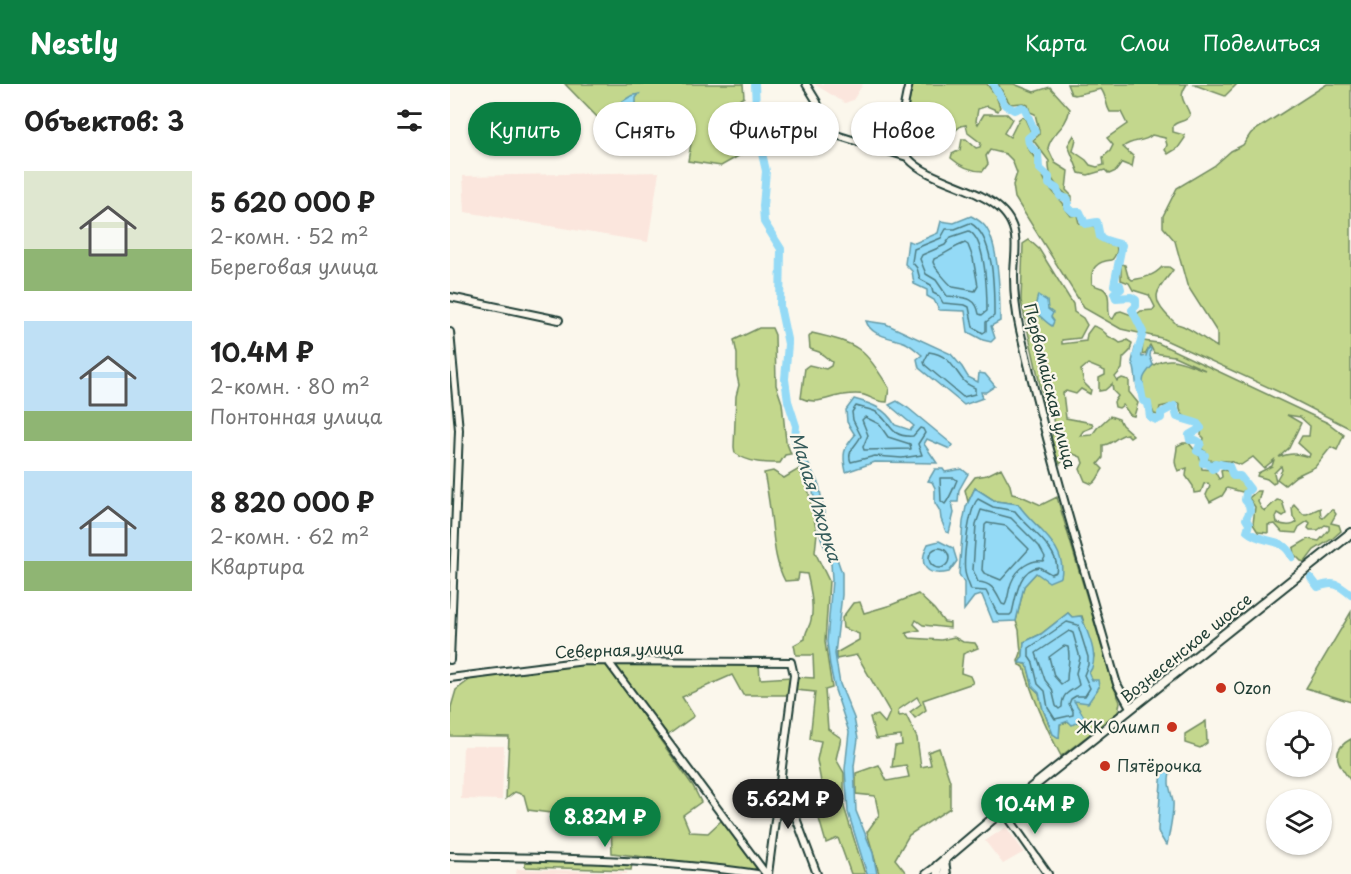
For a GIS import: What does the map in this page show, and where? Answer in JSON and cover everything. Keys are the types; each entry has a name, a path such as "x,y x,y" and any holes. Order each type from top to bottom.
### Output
{"main road":[{"name":"Вознесенское шоссе","path":"940,867 1003,810 1351,533"},
{"path":"940,867 946,874"}],"street":[{"name":"Первомайская улица","path":"806,84 817,102 824,123 832,134 907,157 918,167 988,199 1004,211 1012,225 1015,239 1014,278 1017,317 1046,438 1112,667 1121,692 1131,709"},
{"path":"907,157 902,131 902,116 909,84"},
{"path":"450,297 559,320"},
{"path":"450,332 459,430 450,660"},
{"path":"607,660 767,874"},
{"name":"Северная улица","path":"450,678 585,661 790,662 794,675 781,777"},
{"path":"767,874 781,777"},
{"path":"781,777 817,874"},
{"path":"1003,810 1048,874"},
{"path":"450,856 667,862 757,874"},
{"name":"Вознесенское шоссе","path":"926,874 940,867"}],"shaded area":[{"path":"814,84 863,84 853,100 845,103"},
{"path":"659,172 648,242 465,212 463,176"},
{"path":"463,746 504,746 502,800 461,799"},
{"path":"1006,827 1024,852 1003,864 985,841"},
{"path":"517,869 627,872 627,874 516,874"}],"green space":[{"path":"565,84 743,84 744,97 735,102 708,102 708,156 739,156 721,166 688,161 689,156 696,156 696,102 593,102 593,113"},
{"path":"912,84 987,84 996,96 1000,107 998,111 987,106 978,109 976,121 978,124 984,114 1007,114 1012,119 1004,133 1010,137 1019,119 1022,117 1025,119 1031,132 1026,139 1027,147 1047,185 1071,216 1077,215 1079,223 1094,226 1104,242 1116,245 1116,255 1112,260 1098,264 1092,274 1092,284 1102,288 1107,294 1110,317 1113,319 1117,312 1121,311 1134,316 1141,311 1153,310 1155,307 1149,295 1133,290 1129,283 1121,280 1121,264 1125,265 1128,276 1132,280 1152,275 1162,267 1169,267 1173,270 1158,290 1160,306 1176,324 1217,347 1217,332 1187,285 1175,241 1163,227 1163,216 1177,188 1243,145 1251,133 1327,84 1351,84 1351,429 1279,392 1161,338 1121,329 1084,308 1015,198 1013,185 1017,173 1012,160 1006,154 990,150 986,156 988,164 983,171 962,166 951,158 956,156 956,152 960,150 962,139 966,139 976,148 980,147 981,143 968,133 966,125 956,130 956,102 909,102"},
{"path":"998,84 1014,84 1034,92 1050,87 1070,109 1065,122 1052,138 1048,148 1055,163 1068,171 1066,190 1072,196 1072,200 1052,179 1049,161 1033,140 1039,135 1035,114 1030,112 1028,105 1023,103 1010,104"},
{"path":"1067,84 1187,84 1182,96 1190,115 1173,126 1173,132 1184,135 1185,138 1178,148 1168,154 1165,150 1167,145 1165,138 1152,135 1123,147 1134,157 1132,167 1122,163 1116,171 1109,174 1105,170 1088,175 1079,173 1068,145 1074,135 1076,139 1073,151 1090,165 1097,167 1104,165 1103,157 1113,145 1107,138 1127,124 1121,112 1110,112 1101,89 1075,95 1071,94"},
{"path":"1192,84 1237,84 1225,96"},
{"path":"1029,240 1039,249 1073,304 1074,312 1083,318 1087,325 1080,338 1062,340 1062,344 1086,341 1087,334 1093,326 1120,343 1127,340 1132,343 1130,351 1123,358 1122,369 1115,377 1117,381 1122,378 1129,380 1129,392 1138,403 1134,416 1130,415 1123,405 1119,408 1115,407 1114,402 1118,396 1113,391 1112,384 1105,390 1099,391 1099,378 1105,375 1105,371 1088,364 1081,370 1084,383 1091,390 1090,394 1081,389 1076,394 1066,391 1063,393 1066,418 1092,423 1093,427 1083,431 1080,436 1092,435 1110,416 1119,419 1133,435 1120,436 1103,445 1103,458 1098,464 1103,469 1092,484 1085,481 1080,469 1083,463 1081,457 1062,447 1064,460 1060,464 1050,442 1055,426 1053,420 1055,414 1051,409 1045,407 1021,301 1023,244"},
{"path":"759,328 772,328 775,335 776,385 782,403 786,441 791,454 785,455 780,463 751,461 735,453 734,447 736,396 739,385 734,340"},
{"path":"812,333 851,344 866,355 889,388 887,402 857,394 818,401 801,398 805,368 809,365 826,369 831,366 832,362 819,352 810,349 809,337"},
{"path":"1143,341 1158,343 1328,423 1344,435 1337,450 1331,447 1315,467 1296,476 1285,485 1277,479 1282,470 1281,466 1274,473 1276,481 1273,484 1257,476 1258,473 1272,466 1274,460 1264,468 1253,457 1241,465 1229,461 1208,460 1206,452 1202,449 1204,438 1201,435 1202,427 1199,421 1182,414 1178,403 1160,407 1158,415 1154,414 1150,403 1145,399 1142,385 1147,370 1162,361 1176,361 1205,370 1174,356 1154,353 1150,345 1142,355","holes":["1287,415 1300,417 1310,426 1309,436 1302,436 1298,443 1310,454 1309,457 1293,454 1279,457 1289,448 1301,423"]},
{"path":"1189,443 1200,457 1202,469 1214,470 1219,479 1222,477 1221,470 1223,469 1229,472 1231,478 1241,478 1246,489 1242,492 1227,488 1222,496 1210,502 1206,495 1210,486 1208,483 1204,484 1201,492 1194,493 1193,486 1186,476 1187,468 1178,471 1175,464 1177,446"},
{"path":"1001,468 1012,494 1041,505 1057,497 1120,702 1118,713 1061,756 1040,713 1024,667 1019,665 1018,661 1021,653 1016,621 1024,586 1036,573 1041,529 1025,515 1018,504 995,501 975,488 968,502 965,490 975,477 987,475","holes":["1068,613 1072,617 1082,616 1094,656 1089,673 1099,687 1094,694 1073,701 1084,718 1060,724 1059,738 1053,734 1039,693 1033,687 1027,664 1019,663 1023,656 1024,642 1041,634"]},
{"path":"799,469 808,488 817,533 815,552 829,581 825,642 832,688 825,690 828,729 841,738 836,759 844,773 844,807 865,874 851,874 838,838 826,843 813,798 823,793 817,760 821,741 810,739 815,692 795,690 797,677 814,678 813,655 796,655 794,645 805,639 812,609 810,591 807,574 799,573 798,580 785,581 781,573 775,549 764,473 773,471 784,478"},
{"path":"1257,491 1261,491 1258,502 1265,511 1277,500 1282,501 1286,514 1283,516 1278,513 1277,523 1290,525 1297,522 1293,517 1294,504 1303,514 1320,508 1323,518 1333,510 1336,514 1331,523 1339,525 1341,531 1314,550 1305,562 1301,561 1294,554 1293,548 1308,539 1319,541 1329,530 1329,526 1325,525 1318,530 1310,530 1308,521 1299,527 1296,533 1282,532 1275,524 1268,525 1268,533 1258,532 1253,524 1255,507 1249,498"},
{"path":"918,594 944,622 950,623 950,628 923,625 916,620 914,624 920,630 906,633 910,638 941,640 954,637 963,642 975,643 978,648 963,654 961,673 970,676 973,683 923,700 926,710 915,718 910,712 921,704 917,697 898,710 899,716 906,715 917,738 921,767 931,765 928,752 939,748 950,781 950,808 909,835 895,859 907,874 879,874 867,832 879,815 875,796 856,794 856,773 879,765 887,781 909,777 906,765 892,767 895,746 902,745 901,736 876,739 870,717 878,715 885,723 890,712 857,655 836,659 836,653 859,640 859,634 843,628 842,618 853,603 860,602 864,613"},
{"path":"1351,612 1351,702 1306,688"},
{"path":"759,663 760,679 791,677 789,695 743,695 732,675 682,697 694,716 668,735 613,664"},
{"path":"586,664 606,664 693,786 701,802 683,815 690,832 708,833 722,820 757,867 753,870 612,853 611,821 528,810 524,795 515,792 506,799 509,737 450,736 451,707 456,690 472,678"},
{"path":"1206,721 1207,743 1200,748 1185,743 1185,734"},
{"path":"1351,739 1351,781 1340,764 1338,754 1344,744"},
{"path":"525,860 632,864 631,870 525,867"}],"water":[{"path":"639,94 636,102 621,102"},
{"path":"971,216 982,223 989,232 996,256 1000,321 991,326 995,338 991,342 968,332 965,311 939,310 934,300 927,296 927,290 914,284 912,271 905,264 908,241 915,243 938,233 941,221 954,223"},
{"path":"1038,295 1047,301 1048,309 1053,313 1052,326 1034,311"},
{"path":"866,321 886,324 951,354 968,377 978,382 979,373 985,374 995,386 986,392 981,392 983,398 964,405 919,368 917,359 922,355 906,343 872,330"},
{"path":"1138,345 1141,346 1142,357 1146,356 1149,347 1151,349 1150,356 1153,365 1144,378 1144,394 1139,394 1132,362 1135,348"},
{"path":"854,399 878,408 887,414 895,425 910,430 914,426 889,405 897,401 953,445 950,449 927,439 924,444 937,463 875,462 846,472 844,452 855,435 847,422 846,410"},
{"path":"804,455 819,485 827,529 842,573 842,595 835,654 840,684 854,718 858,739 854,766 856,811 873,853 877,874 867,874 848,812 845,769 849,732 835,690 827,642 832,580 831,563 821,538 812,486 802,467"},
{"path":"935,469 943,469 945,472 962,469 968,474 959,490 958,502 952,502 954,513 949,533 946,532 940,511 935,503 935,488 932,482 928,481"},
{"path":"975,488 995,501 1018,504 1048,537 1059,555 1062,566 1061,577 1049,582 1036,573 1024,586 1016,621 993,622 982,595 974,597 964,610 964,583 959,574 963,522 966,507"},
{"path":"939,541 953,548 957,561 949,572 935,573 926,568 924,564 928,544"},
{"path":"1068,613 1072,617 1081,616 1094,660 1089,673 1092,680 1098,680 1099,687 1088,703 1074,701 1085,718 1072,725 1068,721 1060,724 1059,738 1053,734 1039,693 1033,687 1027,664 1019,663 1023,656 1024,642 1041,634"},
{"path":"1167,771 1170,773 1169,784 1173,806 1167,845 1158,831 1162,773"}],"waterway":[{"name":"Малая Ижорка","path":"755,84 757,131 766,171 764,222 781,249 780,306 788,344 785,379 788,401 796,426 795,438 799,459 806,471"},
{"path":"993,84 1005,105 1014,110 1022,107 1025,109 1035,132 1028,138 1029,143 1038,153 1039,168 1049,177 1049,184 1057,189 1060,196 1068,199 1068,207 1073,212 1080,212 1085,224 1097,222 1100,237 1122,245 1114,285 1120,285 1121,289 1114,293 1116,298 1131,297 1136,300 1136,306 1132,310 1143,332 1137,355"},
{"path":"1140,385 1143,401 1148,403 1150,417 1156,420 1161,418 1161,413 1174,406 1177,417 1197,423 1201,428 1189,435 1190,440 1201,443 1197,451 1205,455 1203,463 1209,464 1212,469 1215,468 1215,463 1229,466 1233,476 1240,476 1250,489 1246,493 1245,500 1250,511 1246,519 1249,524 1247,531 1259,538 1278,543 1288,550 1292,557"},
{"path":"1311,578 1318,587 1328,584 1336,585 1351,595"}],"place":[{"name":"Ozon","path":"1221,688"},
{"name":"ЖК Олимп","path":"1172,727"},
{"name":"Пятёрочка","path":"1105,766"}]}
